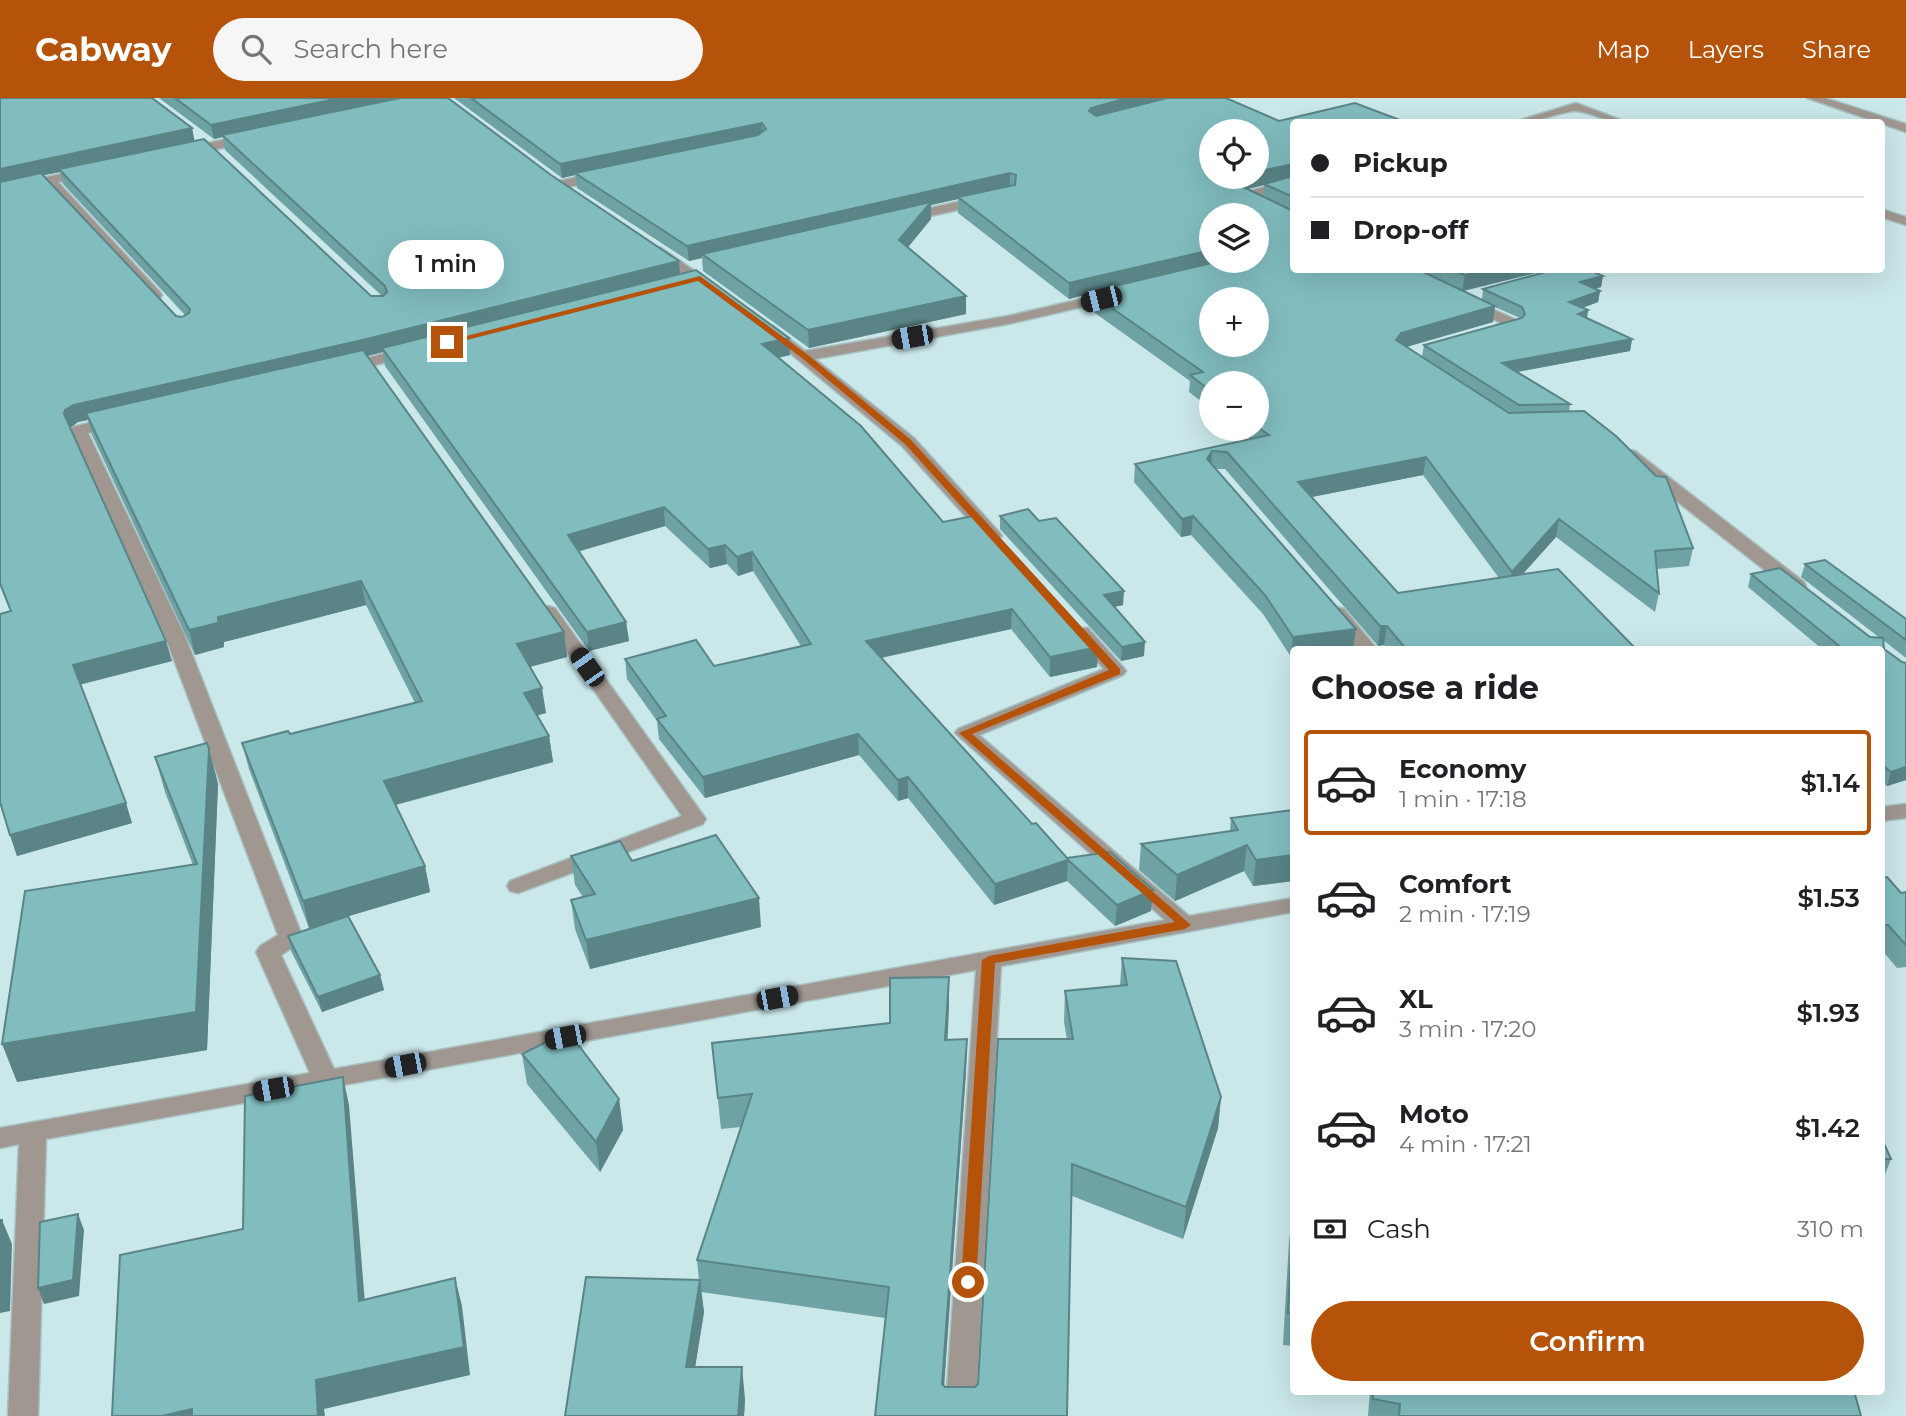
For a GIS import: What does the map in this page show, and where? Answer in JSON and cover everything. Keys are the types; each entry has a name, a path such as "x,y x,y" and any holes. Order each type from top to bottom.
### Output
{"street":[{"path":"1813,98 1878,119"},
{"path":"1531,119 1576,107 1611,119"},
{"path":"1885,121 1906,128"},
{"path":"170,155 264,135"},
{"path":"0,191 103,169"},
{"path":"581,200 553,181 625,171"},
{"path":"49,180 167,307"},
{"path":"1290,185 1244,197 1290,219"},
{"path":"886,222 995,197"},
{"path":"1885,214 1906,221"},
{"path":"637,238 678,277 705,271 721,294"},
{"path":"1477,335 1514,324 1461,299 1487,291"},
{"path":"805,356 1008,320 1129,292"},
{"path":"752,317 805,356 908,442 1007,552"},
{"path":"332,371 424,348"},
{"path":"372,362 387,384"},
{"path":"132,418 79,430 175,636 292,938 268,952 326,1080"},
{"path":"1618,446 1814,598"},
{"path":"518,886 695,819 537,596"},
{"path":"1325,600 1364,646"},
{"path":"1071,622 1116,671 965,733 1185,925"},
{"path":"1885,814 1906,811"},
{"path":"0,1139 1290,906"},
{"path":"960,1416 989,960"},
{"path":"23,1416 33,1133"}],"building":[{"path":"0,98 152,98 192,128 0,169"},
{"path":"175,98 340,98 211,125"},
{"path":"400,98 448,98 551,175 679,261 367,339 74,405 65,410 64,414 166,641 73,665 126,803 10,835 0,802 0,614 11,611 0,583 0,182 41,173 176,316 182,317 189,313 190,309 59,169 204,139 371,296 383,296 387,292 385,286 222,135"},
{"path":"471,98 1127,98 1091,108 1089,111 1096,116 1167,98 1226,98 1279,121 1355,103 1397,119 1290,119 1290,165 1269,169 1269,119 1199,119 1199,189 1247,189 1290,210 1290,273 1425,273 1495,306 1401,333 1396,340 1509,413 1584,411 1616,436 1656,476 1666,477 1693,548 1655,551 1659,593 1559,519 1512,572 1426,457 1298,482 1398,593 1558,569 1633,646 1404,646 1387,626 1380,626 1227,452 1212,451 1207,459 1356,629 1293,637 1265,595 1193,516 1182,519 1135,464 1241,441 1269,441 1269,371 1202,371 1089,292 1199,266 1199,273 1269,273 1269,203 1199,203 1199,253 1069,283 958,197 1015,185 1016,175 1010,173 687,246 575,173 758,135 766,129 762,123 560,164"},
{"path":"1290,177 1290,196 1269,186 1269,183"},
{"path":"931,202 899,240 966,296 808,330 702,254"},
{"path":"696,270 789,338 762,344 861,426 943,522 978,515 1098,647 1050,657 1012,609 866,641 1032,824 1036,823 1067,858 1110,852 1153,890 1117,905 1068,860 995,884 908,777 898,780 858,734 703,777 657,719 666,716 625,659 696,640 714,666 811,644 752,552 737,557 725,545 708,549 664,507 568,535 626,622 587,632 382,348"},
{"path":"1542,273 1596,273 1603,276 1580,282 1600,291 1569,302 1588,310 1578,314 1632,339 1502,363 1570,404 1519,405 1424,345 1522,318 1525,314 1522,307 1483,289"},
{"path":"363,350 564,632 517,644 542,688 524,693 549,736 384,781 425,866 303,901 242,743 288,731 290,734 422,701 361,581 218,617 218,623 189,630 86,413"},
{"path":"1199,373 1199,382 1190,375"},
{"path":"1028,509 1039,521 1056,518 1124,591 1104,595 1145,642 1122,647 1000,516"},
{"path":"1825,560 1906,619 1906,640 1805,564"},
{"path":"1780,568 1870,637 1883,638 1884,646 1839,646 1751,574"},
{"path":"1885,650 1906,663 1906,767 1891,772 1885,767"},
{"path":"207,743 209,749 196,1012 2,1044 25,891 197,864 155,757"},
{"path":"1290,810 1290,855 1256,860 1247,845 1177,875 1141,844 1238,830 1231,818"},
{"path":"716,835 759,898 586,940 571,900 595,894 571,856 620,841 632,861"},
{"path":"1885,877 1901,893 1906,892 1906,945 1885,925"},
{"path":"348,916 380,975 318,997 288,936"},
{"path":"1122,958 1176,961 1221,1097 1186,1207 1072,1164 1067,1416 875,1416 889,1287 697,1260 752,1094 718,1098 712,1043 890,1023 890,978 949,977 945,1040 967,1039 942,1384 945,1387 975,1387 978,1384 998,1039 1073,1039 1065,991 1127,985"},
{"path":"568,1031 619,1099 596,1142 522,1054"},
{"path":"343,1077 359,1301 455,1278 464,1347 316,1380 318,1416 192,1416 192,1409 162,1416 112,1416 120,1255 243,1229 245,1096"},
{"path":"1885,1146 1891,1159 1885,1159"},
{"path":"78,1214 73,1280 38,1288 40,1222"},
{"path":"0,1220 2,1220 0,1272"},
{"path":"1290,1275 1290,1313 1288,1313"},
{"path":"586,1277 700,1280 686,1367 742,1367 738,1416 565,1416"},
{"path":"1373,1395 1855,1395 1861,1416 1399,1416 1400,1404 1373,1399"}],"route":[{"path":"447,342 700,278 805,356 908,442 1116,671 965,733 1185,925 989,960 968,1282"}]}
